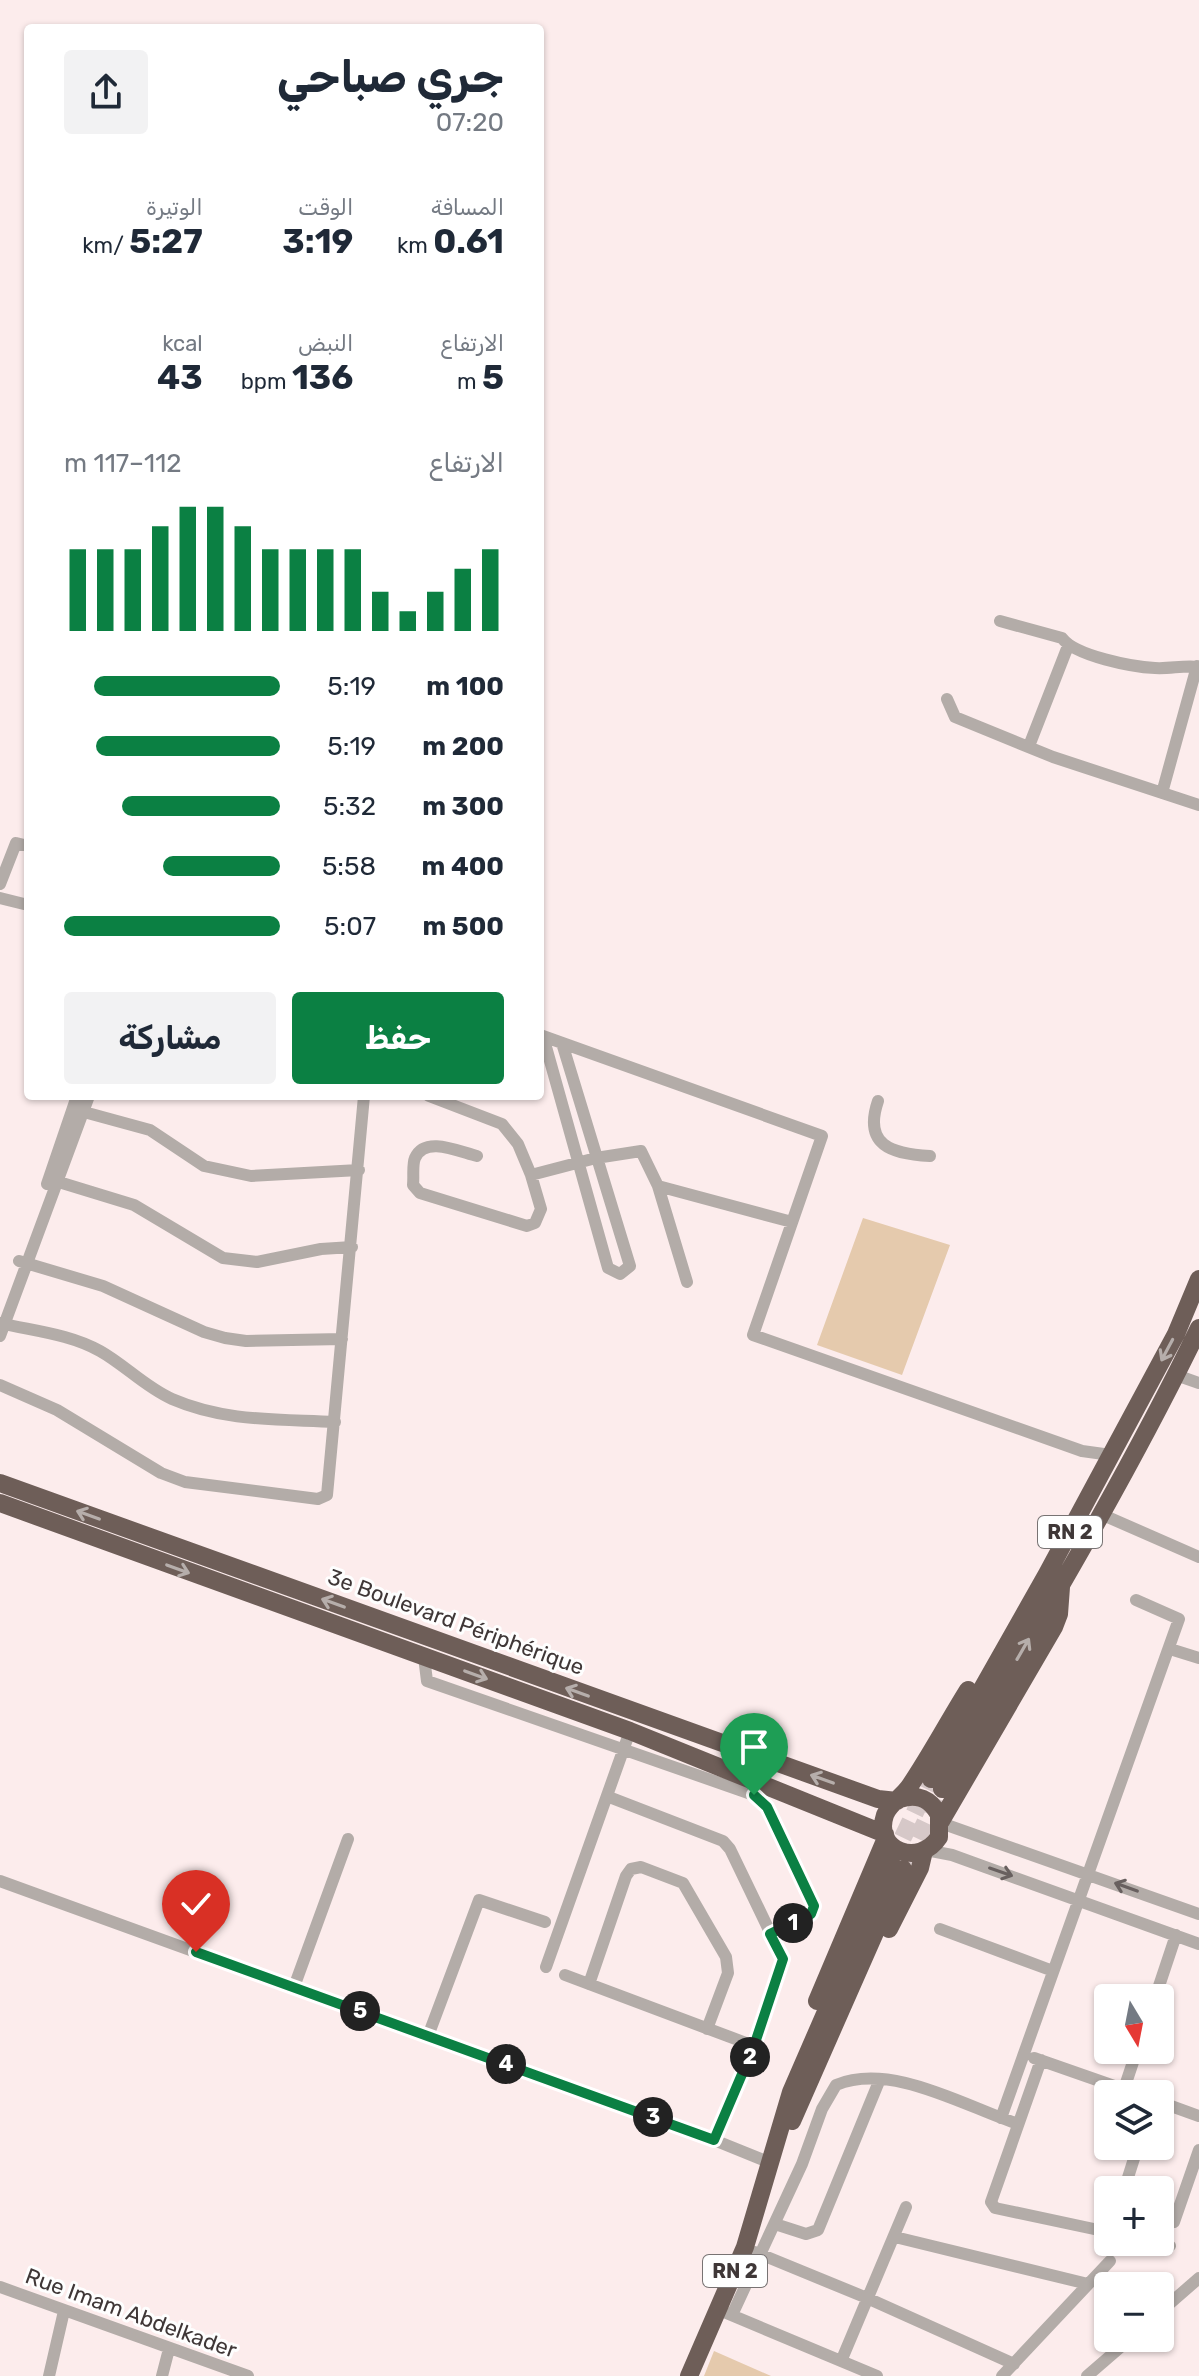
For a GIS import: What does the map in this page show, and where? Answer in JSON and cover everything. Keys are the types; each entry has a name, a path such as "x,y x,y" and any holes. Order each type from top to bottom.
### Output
{"highway":[{"name":"RN 2","path":"1054,1579 1111,1455 1176,1334 1199,1279"},
{"name":"RN 2","path":"929,1782 1054,1579 1103,1515 1199,1328"},
{"name":"3e Boulevard Périphérique","path":"0,1483 891,1800"},
{"path":"0,1503 630,1731 854,1821 885,1836 902,1852 925,1851"},
{"path":"1054,1579 1059,1614 1054,1627 941,1822 939,1837 925,1851 922,1865 893,1920 838,2050 799,2090 800,2045 889,1865 884,1818 891,1800 929,1782 1027,1592 1054,1579"},
{"path":"891,1800 913,1796 926,1800 936,1809 941,1822"},
{"path":"854,1821 889,1865"},
{"name":"RN 2","path":"689,2376 724,2313 753,2251 771,2163 889,1865"}],"street":[{"path":"1000,621 1062,638 1068,646 1145,667 1198,666 1162,793"},
{"path":"1029,746 1068,646"},
{"path":"947,699 955,717 1053,757 1199,805"},
{"path":"0,884 16,843 24,845"},
{"path":"0,898 24,904"},
{"path":"544,1037 822,1136 753,1335 1082,1451 1111,1455"},
{"path":"544,1046 608,1268 620,1274 630,1266 562,1043"},
{"path":"0,1385 57,1410 161,1473 212,1488 279,1492 318,1499 327,1495 364,1100"},
{"path":"439,1100 502,1124 518,1144 541,1209 535,1223 527,1226 420,1193 413,1185 415,1158 425,1148 436,1146 477,1156"},
{"path":"878,1101 873,1124 880,1143 897,1151 930,1156"},
{"path":"335,1422 241,1419 216,1414 170,1398 83,1342 1,1324 78,1105 150,1130 204,1166 251,1176 359,1170"},
{"path":"531,1175 596,1158 641,1151 658,1186 687,1282"},
{"path":"53,1180 134,1205 205,1250 231,1260 257,1262 321,1249 352,1247"},
{"path":"658,1186 792,1222"},
{"path":"22,1262 103,1286 204,1332 225,1338 246,1341 342,1339"},
{"path":"1176,1375 1199,1383"},
{"path":"1103,1515 1199,1557"},
{"path":"1001,2118 1179,1619 1136,1600"},
{"path":"1170,1649 1199,1658"},
{"path":"424,1657 427,1681 754,1795 767,1807 814,1906 811,1914 770,1934"},
{"path":"546,1967 630,1731"},
{"path":"609,1797 723,1841 730,1849 783,1959 754,2046 714,2140"},
{"path":"941,1822 1199,1914"},
{"path":"294,1987 348,1839"},
{"path":"925,1851 952,1855 1197,1943 1199,1928"},
{"path":"589,1984 631,1869 641,1867 683,1883 726,1957 728,1973 707,2029"},
{"path":"0,1881 771,2163"},
{"path":"428,2036 479,1900 545,1922"},
{"path":"940,1929 1053,1971"},
{"path":"1160,1984 1176,1935"},
{"path":"565,1975 754,2046"},
{"path":"1025,2055 1098,2080"},
{"path":"1041,2060 992,2199 993,2206 1094,2229"},
{"path":"1014,2364 753,2251 775,2224 822,2109 836,2085 856,2079 894,2078 1018,2124"},
{"path":"775,2224 806,2234 818,2230 880,2079"},
{"path":"1174,2107 1199,2116"},
{"path":"1174,2222 1199,2150"},
{"path":"842,2359 906,2207"},
{"path":"895,2237 1088,2284"},
{"path":"1002,2376 1110,2261"},
{"path":"1174,2300 1199,2278"},
{"name":"Rue Imam Abdelkader","path":"0,2287 248,2376"},
{"path":"49,2376 64,2311"},
{"path":"724,2313 877,2376"},
{"path":"162,2376 169,2349"},
{"path":"1087,2376 1115,2352"}],"shaded area":[{"path":"863,1218 950,1245 902,1375 817,1345"},
{"path":"714,2351 771,2376 704,2376"}],"tunnel":[{"path":"891,1862 931,1779"},
{"path":"906,1863 938,1796"}],"route":[{"path":"196,1952 714,2140 754,2046 783,1959 770,1934 811,1914 814,1906 767,1807 754,1795"}]}
